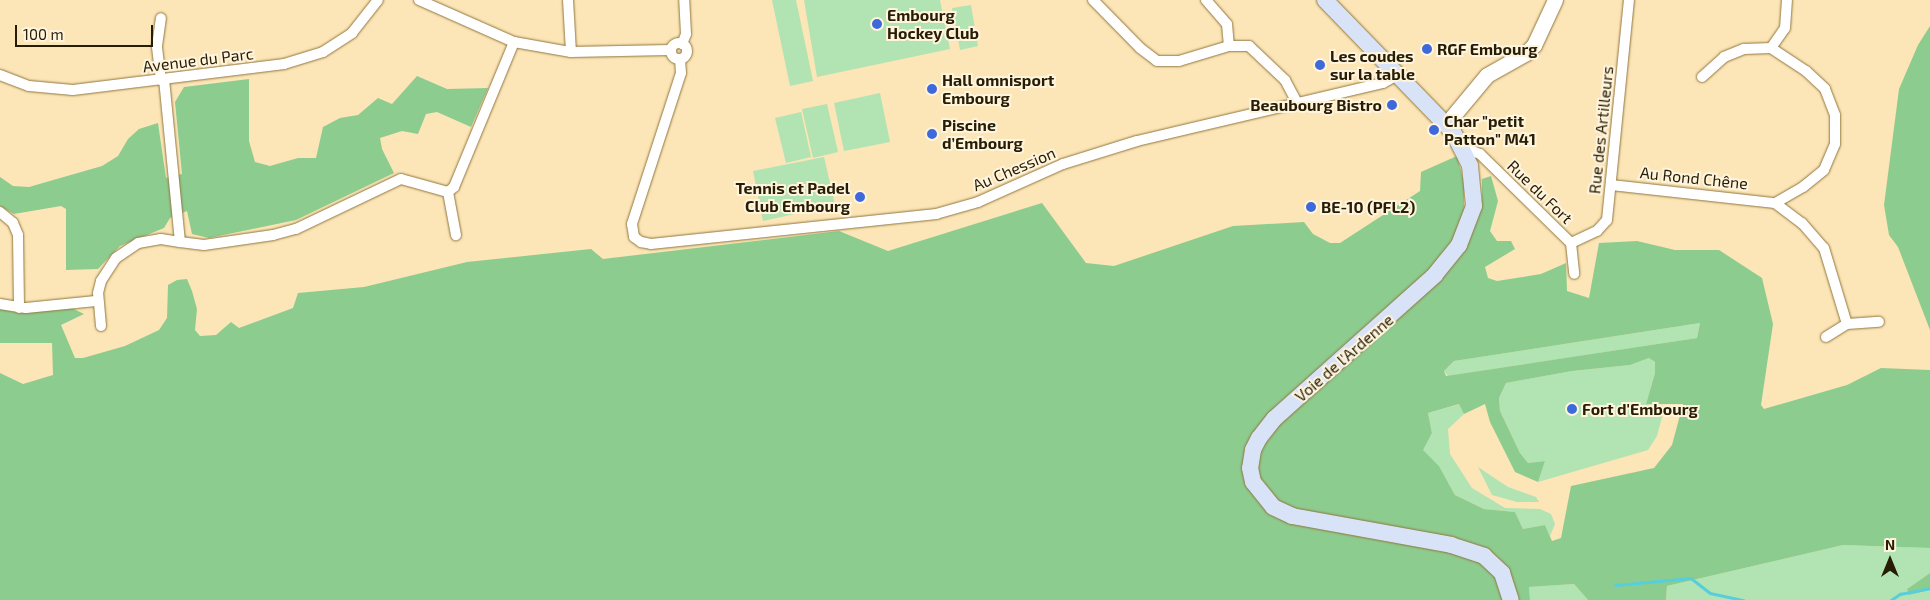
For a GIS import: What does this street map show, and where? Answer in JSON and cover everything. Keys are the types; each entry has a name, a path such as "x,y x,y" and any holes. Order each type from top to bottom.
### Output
{"main road":[{"name":"Voie de l'Ardenne","path":"1325,0 1447,123 1462,147 1475,192 1470,222 1459,245 1421,290 1274,419 1253,450 1250,468 1260,495 1273,507 1292,516 1451,545 1484,556 1502,573 1511,600"}],"street":[{"name":"Avenue du Parc","path":"0,75 29,86 73,90 266,68 304,59 323,52 352,33 378,0"},
{"path":"419,0 514,42 571,52 670,50"},
{"path":"568,0 571,52"},
{"path":"670,50 674,58 680,59 686,52 682,44 686,34 684,0"},
{"path":"1093,0 1140,48 1157,61 1179,61 1229,46 1249,46 1285,80 1298,104"},
{"path":"1206,0 1227,24 1229,46"},
{"path":"1447,123 1487,75 1526,53 1534,44 1555,0"},
{"name":"Rue des Artilleurs","path":"1571,243 1597,231 1607,220 1629,0"},
{"path":"1771,48 1785,28 1787,0"},
{"path":"161,18 157,46 180,242"},
{"path":"101,326 96,301 109,266 128,248 138,243 161,240 204,245 273,235 318,220 401,179 448,192 454,188 514,42"},
{"path":"670,50 674,44 682,44"},
{"path":"1702,77 1724,57 1744,49 1771,48 1806,70 1825,89 1835,115 1835,144 1824,170 1803,188 1774,203"},
{"name":"Au Chession","path":"680,59 682,73 633,217 634,237 641,242 651,244 936,214 978,202 1062,164 1137,141 1383,83 1399,74"},
{"name":"Rue du Fort","path":"1462,147 1480,154 1571,243 1574,274"},
{"name":"Au Rond Chêne","path":"1611,184 1774,203 1802,223 1824,248 1846,324"},
{"path":"448,192 456,235"},
{"path":"0,212 13,223 18,236 19,308"},
{"path":"0,304 19,308 96,301"},
{"path":"1826,337 1846,324 1879,322"}],"green space":[{"path":"772,0 796,0 813,81 790,86"},
{"name":"Embourg Hockey Club","path":"804,0 940,0 950,49 817,77"},
{"path":"971,5 978,46 960,50 952,8"},
{"path":"1930,26 1930,330 1898,247 1889,235 1884,205 1899,89 1918,45"},
{"path":"417,76 447,89 488,88 471,127 437,112 426,114 418,134 402,131 380,138 382,149 394,173 296,220 209,238 192,234 187,211 170,218 164,228 120,246 98,269 66,270 66,209 61,206 14,214 0,206 0,177 13,186 29,187 102,166 118,156 128,139 139,129 158,123 166,178 182,174 175,102 184,87 249,79 249,141 255,162 270,166 298,158 316,158 323,127 340,118 358,115 378,98 392,104"},
{"path":"880,93 890,142 844,151 834,103"},
{"path":"827,104 838,152 813,158 802,109"},
{"path":"801,112 811,157 786,163 775,118"},
{"path":"1457,156 1464,182 1464,206 1482,206 1482,179 1491,176 1498,201 1490,231 1497,241 1511,241 1515,249 1485,267 1488,278 1497,281 1541,274 1566,263 1567,291 1589,298 1599,243 1637,241 1675,250 1719,250 1762,278 1773,324 1761,405 1764,409 1847,385 1881,368 1930,370 1930,548 1843,545 1667,586 1666,600 1588,600 1574,584 1529,587 1530,600 0,600 0,373 23,384 53,375 52,343 0,343 0,309 19,313 72,308 84,314 61,325 75,358 83,358 125,346 159,330 167,318 168,285 177,280 187,279 192,291 197,309 195,330 200,336 216,335 231,322 239,328 293,308 298,293 364,287 467,262 591,249 603,259 839,231 888,251 1042,203 1086,263 1114,266 1233,226 1304,222 1313,234 1330,243 1340,243 1420,191 1421,172","holes":["1700,323 1697,338 1446,376 1444,371 1454,361","1649,358 1655,362 1655,373 1646,404 1683,404 1672,445 1654,468 1571,486 1561,538 1552,541 1545,525 1523,529 1515,512 1484,509 1455,495 1439,466 1423,450 1432,433 1428,413 1459,404 1464,414 1485,404 1490,422 1515,472 1538,482 1545,461 1528,463 1520,453 1500,411 1499,398 1506,383 1572,371 1630,365"]},
{"path":"824,157 835,205 763,221 753,171"},
{"path":"1700,323 1697,338 1448,376 1444,371 1454,361"},
{"path":"1649,358 1655,362 1655,373 1646,404 1665,406 1657,436 1648,450 1538,482 1545,461 1528,463 1520,453 1500,411 1499,398 1506,383 1572,371 1630,365"},
{"path":"1460,404 1464,414 1448,429 1450,454 1472,488 1505,508 1540,509 1551,514 1555,524 1550,536 1545,525 1523,529 1515,512 1484,509 1455,495 1439,466 1422,450 1432,433 1428,413"},
{"path":"1478,467 1508,487 1536,497 1539,502 1517,502 1492,495"},
{"path":"1843,545 1930,548 1930,573 1907,589 1909,595 1930,590 1930,600 1666,600 1667,586"},
{"path":"1930,573 1930,590 1909,595 1907,589"},
{"path":"1574,584 1588,600 1530,600 1529,587"}],"waterway":[{"path":"1615,585 1691,578 1710,593 1743,600"},
{"path":"1891,600 1900,594 1930,588"}],"place":[{"name":"Embourg Hockey Club","path":"877,24"},
{"name":"RGF Embourg","path":"1427,49"},
{"name":"Les coudes sur la table","path":"1320,65"},
{"name":"Hall omnisport Embourg","path":"932,89"},
{"name":"Beaubourg Bistro","path":"1392,105"},
{"name":"Char \"petit Patton\" M41","path":"1434,130"},
{"name":"Piscine d’Embourg","path":"932,134"},
{"name":"Tennis et Padel Club Embourg","path":"860,197"},
{"name":"BE-10 (PFL2)","path":"1311,207"},
{"name":"Fort d'Embourg","path":"1572,409"}]}
